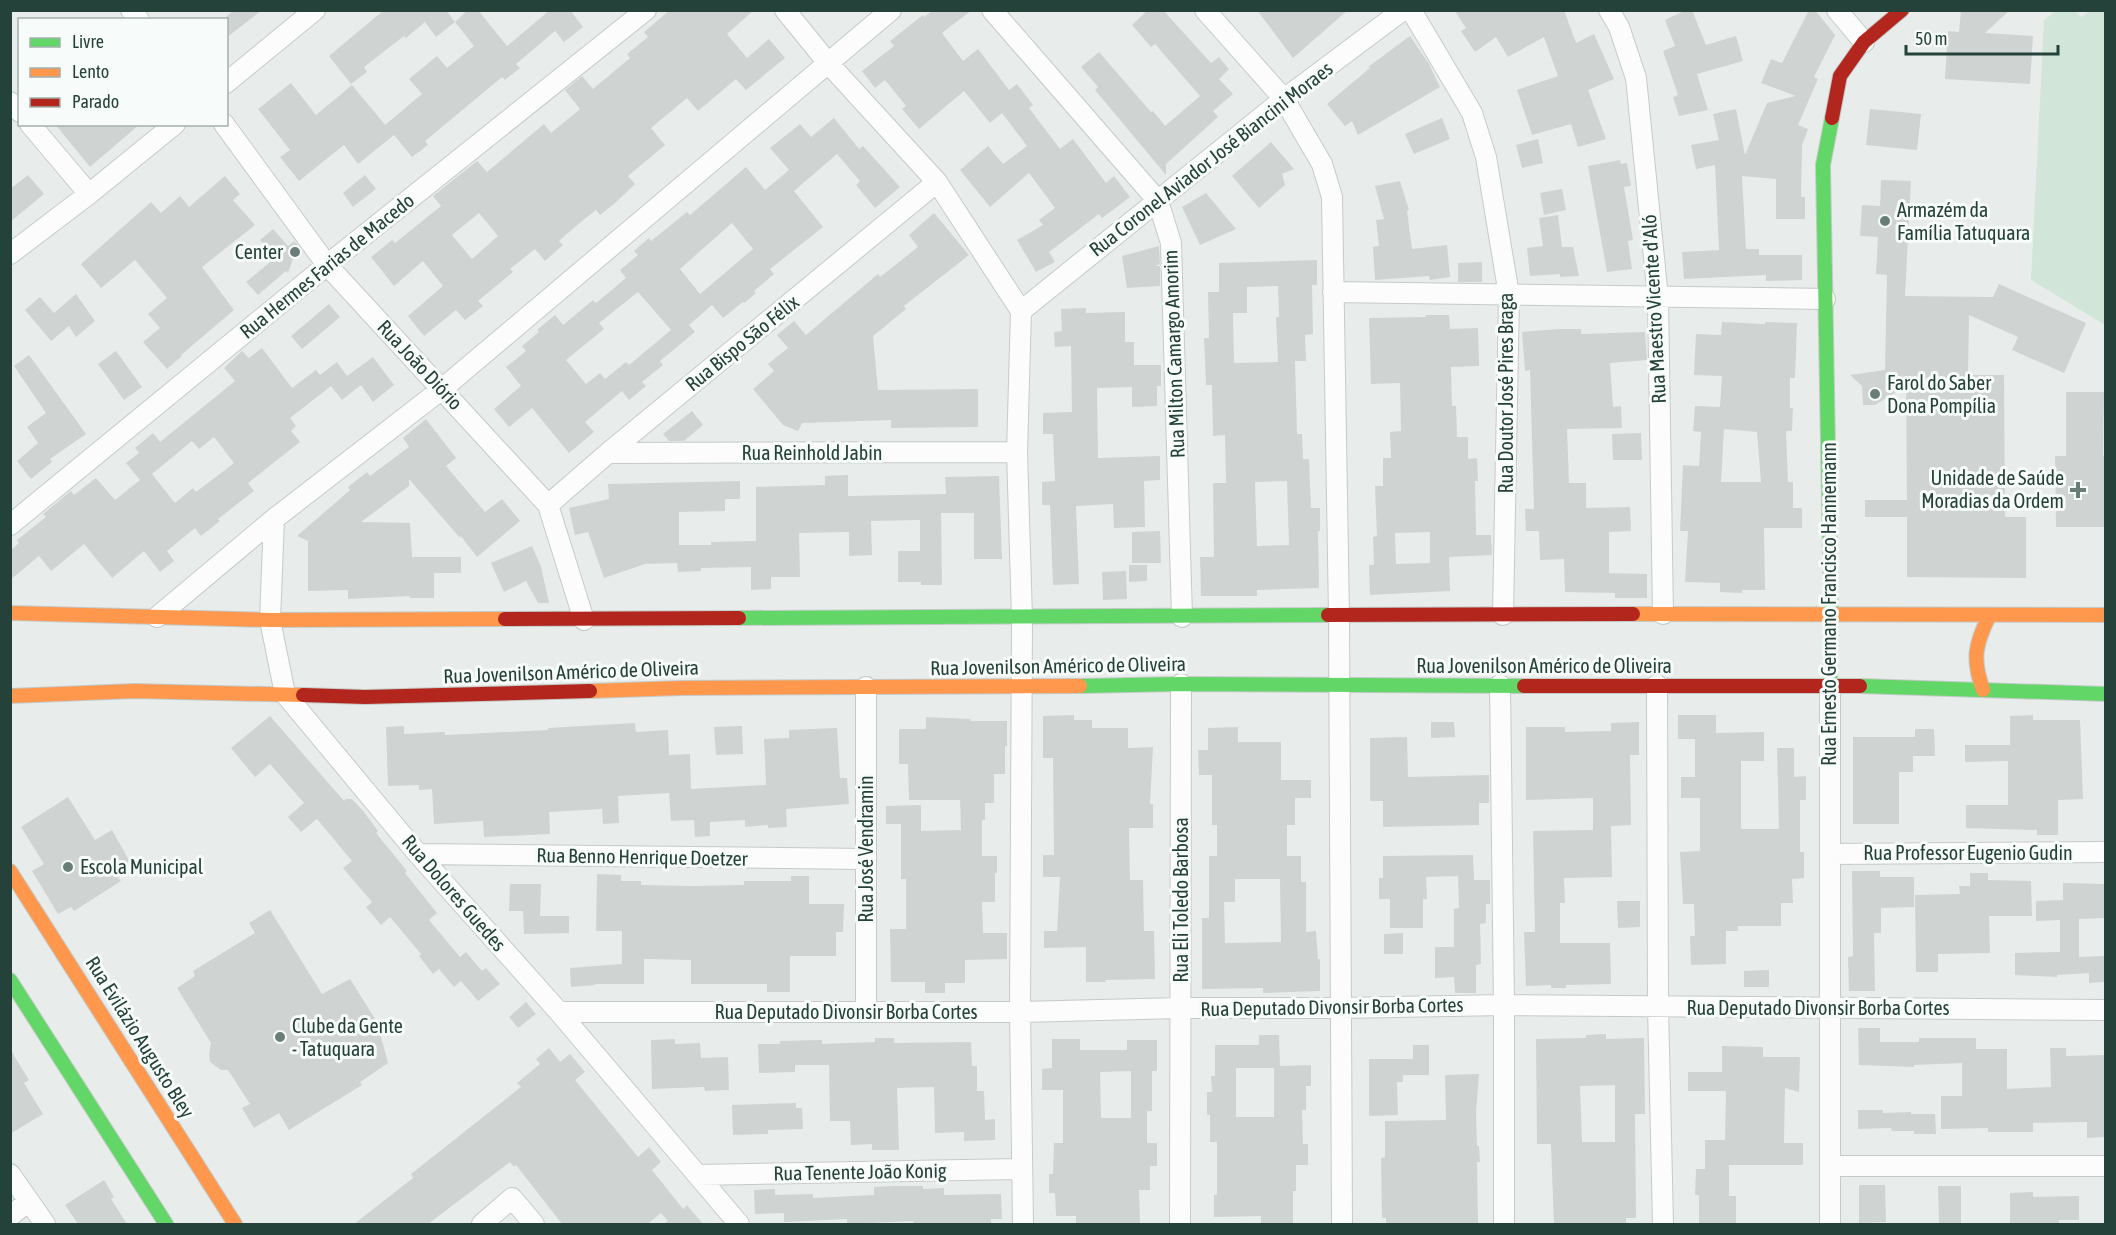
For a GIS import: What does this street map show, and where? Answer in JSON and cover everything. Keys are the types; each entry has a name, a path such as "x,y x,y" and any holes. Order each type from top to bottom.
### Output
{"main road":[{"name":"Rua Ernesto Germano Francisco Hannemann","path":"1830,685 1831,613 1823,165 1840,76 1864,42 1902,10"},
{"path":"10,613 270,620 1831,613 1989,616 2106,615"},
{"path":"1983,690 1976,673 1974,659 1978,640 1989,616"},
{"name":"Rua Jovenilson Américo de Oliveira","path":"10,696 135,692 365,697 681,688 1182,684 1830,685 2106,694"},
{"name":"Rua Evilázio Augusto Bley","path":"10,870 17,893 235,1224"},
{"path":"10,980 165,1224"}],"street":[{"path":"228,80 315,10"},
{"name":"Rua Hermes Farias de Macedo","path":"10,525 327,265 646,10"},
{"path":"785,10 828,63 937,182 1021,311 1017,452 1022,618 1020,1012 1023,1224"},
{"path":"156,617 274,519 442,389 891,10"},
{"name":"Rua Milton Camargo Amorim","path":"992,10 1158,201 1171,243 1182,617"},
{"path":"1205,10 1284,99 1322,164 1332,197 1339,616 1342,1224"},
{"name":"Rua Coronel Aviador José Biancini Moraes","path":"1021,311 1284,99 1403,10"},
{"name":"Rua Doutor José Pires Braga","path":"1411,10 1472,113 1486,157 1509,295 1503,615"},
{"name":"Rua Maestro Vicente d'Aló","path":"1608,10 1619,27 1636,78 1658,297 1663,614"},
{"path":"1837,10 1864,42"},
{"path":"32,126 89,194"},
{"path":"10,254 173,126"},
{"name":"Rua João Diório","path":"225,126 327,265 548,505 584,620"},
{"name":"Rua Bispo São Félix","path":"548,505 937,182"},
{"path":"1333,292 1825,299"},
{"name":"Rua Reinhold Jabin","path":"608,453 1017,452"},
{"name":"Rua Dolores Guedes","path":"274,519 270,620 285,694 418,854 559,1012 739,1224"},
{"name":"Rua Eli Toledo Barbosa","path":"1180,1224 1182,684"},
{"path":"1657,685 1658,1006 1663,1224"},
{"name":"Rua Ernesto Germano Francisco Hannemann","path":"1830,685 1830,1224"},
{"path":"1500,686 1504,1224"},
{"name":"Rua José Vendramin","path":"866,687 866,1011"},
{"name":"Rua Professor Eugenio Gudin","path":"1830,854 2106,852"},
{"name":"Rua Benno Henrique Doetzer","path":"418,854 866,859"},
{"name":"Rua Deputado Divonsir Borba Cortes","path":"559,1012 1020,1012 1504,1005 2106,1010"},
{"path":"1830,1166 2106,1166"},
{"name":"Rua Tenente João Konig","path":"698,1175 1022,1169"},
{"path":"10,1174 45,1224"},
{"path":"482,1224 512,1198 534,1224"},
{"path":"10,1216 29,1201"}],"green space":[{"path":"2055,11 2075,11 2081,17 2091,11 2105,11 2105,325 2031,280 2044,20"}],"building":[{"path":"234,10 262,10 228,36 228,18 226,17"},
{"path":"384,10 446,10 455,22 436,37 425,22 364,67 367,72 351,84 329,56"},
{"path":"468,10 478,10 507,46 550,10 570,10 583,27 564,42 555,31 516,64 520,68 505,80 502,77 425,141 428,145 412,157 394,135 358,164 344,145 299,181 280,157 290,150 258,109 291,83 316,115 352,85 385,125 422,94 409,79 437,56 447,68 474,46 455,22"},
{"path":"670,10 754,10 727,34 747,58 769,39 785,58 746,90 736,79 698,111 687,98 651,128 665,145 628,176 635,184 615,203 600,215 596,210 576,226 559,241 563,245 545,261 535,249 510,269 513,272 478,301 483,306 465,320 456,310 424,336 408,316 443,286 423,261 394,286 371,257 392,240 395,243 441,206 433,196 477,161 487,172 544,124 551,133 580,109 565,90 582,76 593,89 630,58 627,54 648,37 644,32","holes":["479,213 498,236 472,259 452,235"]},
{"path":"933,10 972,10 942,33 963,61 978,49 1009,90 1017,84 1033,105 1029,108 1060,149 1073,139 1106,183 1114,176 1130,197 1102,218 1099,214 1049,252 1055,262 1036,272 1017,240 1043,225 1039,220 1055,208 1029,173 990,207 960,170 988,146 1003,164 1027,146 1002,113 990,123 964,91 919,129 902,109 906,106 885,80 875,88 862,71 894,46 890,41"},
{"path":"1148,10 1163,10 1211,63 1219,57 1229,69 1219,79 1233,94 1213,111 1218,117 1166,164 1166,175 1095,90 1098,87 1081,67 1099,52 1165,126 1200,96 1155,44 1151,47 1132,25"},
{"path":"1257,10 1348,10 1293,58"},
{"path":"1454,10 1564,10 1576,43 1594,34 1614,79 1588,90 1606,139 1578,147 1571,124 1532,135 1517,90 1558,76 1544,37 1508,57 1496,37 1475,52 1461,31 1466,28"},
{"path":"1686,10 1692,10 1706,45 1736,36 1743,61 1697,74 1708,110 1679,116 1673,97 1678,95 1663,51 1675,46 1665,20"},
{"path":"1809,10 1815,10 1835,35 1814,77 1818,79 1798,125 1808,129 1802,145 1801,197 1805,197 1805,219 1776,219 1776,179 1742,176 1746,249 1759,249 1759,255 1802,255 1802,280 1766,281 1766,275 1684,279 1682,252 1719,250 1715,165 1696,169 1691,145 1719,140 1713,114 1736,109 1745,155 1767,103 1796,96 1761,83 1771,59 1782,63"},
{"path":"1961,10 2010,10 1985,33 2033,36 2030,84 1945,79 1948,31 1959,32"},
{"path":"1410,36 1429,64 1440,87 1358,135 1352,121 1345,126 1327,104 1370,68 1368,67"},
{"path":"1870,109 1921,114 1917,150 1866,145"},
{"path":"834,118 859,149 863,146 900,187 875,208 856,185 860,181 837,154 794,191 823,227 770,269 774,274 744,303 723,318 712,305 689,325 695,332 660,361 663,365 642,382 646,386 629,400 622,391 585,422 594,432 569,453 532,408 509,427 494,409 521,386 506,367 526,351 522,346 539,332 537,330 555,315 563,325 593,300 596,303 626,278 620,270 638,255 634,251 649,238 651,241 687,212 690,215 746,167 765,190 789,170 770,148 800,124 811,137","holes":["732,223 753,249 700,294 680,269","638,292 671,330 629,365 626,362 605,379 600,373 586,384 566,360 604,329 599,323"]},
{"path":"1442,118 1450,139 1414,154 1405,134"},
{"path":"57,126 138,126 90,167"},
{"path":"1538,139 1543,163 1522,168 1516,145"},
{"path":"1271,142 1294,169 1282,174 1285,185 1259,208 1232,176"},
{"path":"1620,160 1621,164 1627,163 1631,186 1624,187 1633,240 1628,241 1632,269 1607,272 1588,166"},
{"path":"28,175 44,194 10,222 10,189"},
{"path":"365,175 376,189 353,207 343,193"},
{"path":"225,176 240,194 233,200 255,225 202,267 234,310 167,369 143,342 160,328 148,314 167,298 135,260 101,288 81,264 151,202 161,213 180,196 189,207"},
{"path":"1881,180 1911,181 1905,296 1993,297 1999,284 2086,323 2064,373 2012,350 2018,337 1969,315 1968,375 2004,375 2005,517 2026,517 2026,578 1907,577 1907,517 1865,517 1865,500 1907,500 1906,386 1875,405 1863,405 1862,386 1850,375 1885,370 1887,275 1876,274 1878,237 1860,236 1862,205 1880,206"},
{"path":"1400,181 1409,210 1407,211 1412,249 1447,245 1450,277 1430,280 1429,276 1375,280 1373,247 1379,246 1376,220 1384,219 1375,186"},
{"path":"1562,189 1566,210 1544,215 1540,193"},
{"path":"1206,193 1236,229 1200,245 1182,207"},
{"path":"934,213 969,255 904,306 906,309 873,336 878,390 978,389 978,427 891,428 891,420 802,423 798,431 783,425 753,389 774,371 768,364 788,348 777,335 794,321 806,335 878,274 880,277 918,247 909,235"},
{"path":"1558,215 1562,247 1573,247 1579,276 1560,277 1560,274 1530,276 1527,248 1543,246 1539,218"},
{"path":"273,229 288,246 294,241 298,245 288,273 286,271 258,295 246,282 275,258 260,240"},
{"path":"1159,246 1160,264 1155,266 1160,266 1160,286 1127,288 1122,256"},
{"path":"1317,260 1317,285 1312,285 1313,334 1305,335 1306,361 1295,361 1297,434 1302,434 1303,459 1309,459 1311,508 1320,508 1319,588 1257,590 1257,596 1201,596 1200,557 1214,557 1213,483 1226,483 1225,435 1213,436 1212,385 1206,385 1204,338 1209,338 1208,292 1219,292 1219,263","holes":["1278,286 1279,317 1276,317 1278,362 1234,363 1233,313 1247,313 1247,287","1287,481 1289,545 1257,546 1255,482"]},
{"path":"1482,262 1482,282 1458,282 1458,263"},
{"path":"76,294 95,321 76,337 69,326 51,341 25,310 40,297 54,313"},
{"path":"329,304 340,317 302,349 291,336"},
{"path":"1086,308 1086,313 1125,312 1125,342 1134,342 1134,365 1161,365 1161,386 1157,386 1157,406 1132,407 1132,387 1097,388 1098,458 1160,456 1160,480 1144,481 1145,527 1114,528 1113,504 1076,506 1079,584 1053,585 1050,505 1042,505 1042,482 1055,481 1053,434 1043,434 1043,413 1072,412 1071,346 1055,347 1054,332 1062,331 1061,309"},
{"path":"1425,315 1449,315 1450,329 1478,328 1479,366 1451,367 1452,406 1456,406 1457,437 1468,437 1468,459 1477,458 1476,535 1491,535 1492,555 1449,557 1450,591 1370,595 1369,565 1374,565 1373,537 1377,536 1375,486 1383,486 1383,458 1391,458 1390,432 1401,431 1400,383 1371,384 1369,318 1426,317","holes":["1430,532 1430,563 1396,564 1395,533"]},
{"path":"1722,322 1797,323 1795,378 1790,378 1790,408 1793,408 1792,431 1786,431 1788,482 1793,482 1793,508 1802,508 1802,528 1764,528 1765,590 1742,590 1742,593 1720,592 1720,583 1685,582 1688,531 1680,531 1683,465 1699,466 1701,432 1693,431 1695,406 1720,407 1722,376 1694,375 1696,334 1721,335","holes":["1724,429 1757,432 1761,482 1721,482"]},
{"path":"1581,329 1581,334 1645,332 1647,360 1610,363 1613,407 1621,406 1622,428 1567,429 1569,483 1586,483 1586,508 1630,507 1631,531 1609,532 1609,573 1647,574 1647,598 1615,598 1615,593 1565,592 1564,559 1540,560 1539,531 1526,531 1525,509 1534,509 1530,370 1525,371 1522,332"},
{"path":"262,348 292,388 316,370 320,375 337,362 347,376 373,357 394,385 373,402 361,385 342,400 331,386 290,418 296,426 291,431 300,442 248,483 254,491 218,519 220,521 201,536 195,528 167,551 174,561 160,572 144,551 112,578 84,544 51,571 39,556 10,580 10,551 19,543 17,540 46,517 43,514 71,491 74,495 96,478 115,500 140,480 126,463 139,453 135,448 153,433 160,442 235,381 224,368 242,351 249,358","holes":["214,437 234,463 196,492 193,488 175,503 152,474 192,441 199,449"]},
{"path":"116,351 142,387 124,400 98,364"},
{"path":"29,355 86,434 50,459 52,462 31,479 17,461 38,443 27,427 46,413 14,366"},
{"path":"2066,392 2104,392 2103,456 2106,456 2106,527 2056,527 2055,456 2066,456"},
{"path":"692,411 703,425 684,441 669,441 663,434"},
{"path":"426,419 456,458 446,466 485,512 502,499 520,521 477,557 409,479 409,486 361,522 410,523 412,557 461,557 461,573 434,573 434,598 410,598 410,596 348,599 348,590 308,591 308,541 297,536 350,490 348,487 367,472 370,476 409,447 403,438"},
{"path":"1641,433 1642,460 1613,460 1612,434"},
{"path":"848,475 848,496 946,494 945,477 999,476 1002,559 974,559 974,513 941,513 942,585 898,582 898,551 920,551 920,520 871,521 872,555 849,556 849,532 799,533 800,577 771,577 771,589 751,590 751,567 701,568 701,571 678,572 677,563 645,564 604,578 588,532 575,535 569,508 609,499 608,484 740,481 740,499 725,499 725,511 679,512 679,545 756,541 756,487 825,485 825,476"},
{"path":"1160,531 1161,563 1132,563 1132,532"},
{"path":"532,546 541,567 549,603 538,603 526,581 504,592 491,563"},
{"path":"1129,565 1147,565 1147,581 1129,582"},
{"path":"1126,571 1127,599 1103,600 1102,572"},
{"path":"1074,715 1074,720 1092,720 1092,728 1128,728 1128,748 1153,747 1150,804 1153,804 1153,828 1129,828 1130,880 1143,880 1144,931 1154,931 1155,979 1086,982 1086,947 1044,948 1044,931 1057,931 1060,877 1043,877 1043,855 1054,855 1053,758 1043,758 1043,716"},
{"path":"1678,715 1716,715 1716,733 1764,732 1764,761 1741,761 1741,829 1779,829 1777,748 1794,748 1794,777 1806,776 1806,800 1800,800 1800,852 1804,852 1804,878 1792,879 1793,903 1781,903 1781,926 1738,926 1738,931 1726,931 1726,964 1691,965 1690,936 1695,936 1694,904 1683,904 1680,852 1700,851 1700,798 1681,798 1681,777 1695,777 1695,739 1678,739"},
{"path":"2033,715 2033,720 2080,720 2083,799 2058,800 2058,835 2037,835 2037,830 1966,828 1966,805 2008,805 2008,761 1965,762 1965,745 2010,745 2010,716"},
{"path":"270,716 344,801 352,799 364,812 378,831 376,833 437,913 429,920 460,957 466,952 482,971 486,968 500,984 478,1001 461,981 454,987 439,969 433,974 419,956 421,954 390,917 381,925 366,907 372,902 343,868 352,861 317,819 301,832 288,817 304,803 270,764 255,777 231,748"},
{"path":"926,717 970,719 970,721 1007,721 1005,774 994,774 994,803 985,803 985,820 982,820 982,856 997,856 995,902 982,902 983,933 1007,933 1007,959 965,960 965,983 945,983 945,993 925,993 925,982 891,982 890,929 906,929 906,879 901,879 901,824 886,824 886,806 921,805 921,831 961,830 960,800 909,800 908,764 899,764 899,729 926,729"},
{"path":"1431,722 1454,722 1455,737 1431,738"},
{"path":"1639,722 1639,755 1630,755 1631,825 1611,826 1612,877 1564,878 1565,903 1560,903 1560,943 1610,943 1611,984 1566,985 1566,988 1551,988 1551,985 1526,986 1524,932 1535,932 1533,831 1593,830 1593,798 1526,800 1526,727 1565,727 1565,732 1611,731 1611,723"},
{"path":"635,723 636,732 668,730 669,755 690,754 691,789 766,785 764,739 789,738 789,730 837,728 840,778 847,778 849,804 786,809 787,827 768,828 768,825 745,827 745,820 710,822 710,836 695,837 694,820 671,821 669,793 618,796 619,823 603,824 602,809 549,812 550,834 484,837 483,821 434,824 432,789 419,790 419,785 388,786 386,727 404,726 404,734 445,732 445,735"},
{"path":"742,726 743,754 716,755 714,727"},
{"path":"1238,727 1238,742 1281,742 1281,780 1311,780 1311,798 1295,798 1295,825 1287,825 1287,856 1301,856 1301,882 1306,882 1306,932 1316,931 1318,959 1320,959 1320,991 1263,993 1263,988 1202,989 1202,918 1209,918 1209,856 1217,856 1217,825 1212,825 1212,775 1199,775 1198,750 1208,750 1208,728","holes":["1235,879 1280,879 1281,942 1225,943 1224,902 1235,902"]},
{"path":"1915,729 1934,729 1935,756 1913,756 1913,772 1899,772 1899,824 1853,824 1853,737 1915,737"},
{"path":"1407,737 1408,777 1489,775 1489,803 1479,803 1479,825 1383,827 1383,801 1370,801 1370,738"},
{"path":"68,797 95,840 112,830 134,869 118,878 121,881 74,911 71,907 58,914 32,871 44,864 21,827"},
{"path":"1473,855 1474,880 1490,880 1490,904 1486,904 1486,923 1480,924 1481,964 1476,965 1476,993 1455,993 1454,977 1435,978 1435,947 1454,947 1454,909 1459,908 1458,876 1426,877 1427,899 1423,899 1423,928 1390,928 1390,899 1379,899 1379,878 1383,878 1383,856"},
{"path":"1852,871 1880,871 1880,877 1914,877 1914,907 1881,908 1881,933 1874,933 1875,991 1849,991 1848,957 1853,956"},
{"path":"1970,873 1988,873 1988,880 2031,881 2032,916 1989,916 1990,953 1938,954 1938,972 1916,972 1915,895 1960,894 1959,886 1970,886"},
{"path":"597,874 621,875 621,881 641,881 641,885 693,886 744,885 744,881 791,881 791,876 809,876 809,904 844,904 843,932 836,932 836,956 790,956 790,992 767,992 767,984 691,984 691,960 644,959 644,984 595,984 571,987 570,968 622,964 622,931 596,931"},
{"path":"2063,883 2106,884 2106,918 2079,919 2079,957 2104,956 2104,982 2089,983 2089,973 2057,975 2057,977 2015,975 2015,953 2060,952 2060,920 2036,921 2036,901 2063,900"},
{"path":"510,884 541,884 540,916 569,916 569,933 524,934 523,911 509,911"},
{"path":"1617,901 1640,901 1640,927 1618,928"},
{"path":"270,910 322,994 350,979 377,1022 388,1063 360,1082 362,1085 289,1130 279,1113 254,1128 242,1108 250,1104 228,1070 221,1070 210,1062 211,1043 177,988 195,976 193,971 255,933 249,923"},
{"path":"1403,933 1403,954 1384,954 1384,934"},
{"path":"1769,970 1769,987 1744,987 1744,971"},
{"path":"526,1002 536,1014 518,1028 509,1017"},
{"path":"1858,1028 1880,1028 1880,1042 1919,1042 1919,1038 1976,1038 1976,1049 2007,1049 2007,1089 2051,1087 2050,1048 2066,1048 2066,1056 2105,1055 2105,1137 2087,1138 2087,1122 2033,1123 2033,1132 1988,1132 1988,1128 1941,1129 1941,1096 1962,1096 1962,1063 1914,1065 1914,1067 1859,1065"},
{"path":"1606,1034 1606,1039 1644,1038 1645,1114 1635,1114 1636,1218 1626,1218 1626,1224 1554,1224 1551,1144 1537,1144 1536,1039 1586,1038 1586,1035","holes":["1615,1085 1615,1142 1582,1142 1580,1086"]},
{"path":"1259,1035 1279,1035 1280,1066 1311,1065 1311,1086 1306,1086 1306,1110 1302,1110 1303,1144 1308,1144 1308,1165 1296,1165 1293,1224 1261,1224 1261,1216 1214,1217 1214,1195 1217,1195 1217,1142 1210,1142 1207,1092 1212,1092 1211,1076 1215,1076 1215,1045 1259,1045","holes":["1236,1068 1274,1068 1274,1117 1236,1117"]},
{"path":"875,1038 894,1038 894,1043 971,1042 972,1066 977,1066 977,1091 984,1091 985,1120 995,1119 995,1140 964,1141 964,1132 935,1133 934,1087 897,1088 899,1150 872,1150 872,1144 851,1145 850,1121 830,1121 829,1065 795,1065 795,1072 759,1073 758,1044 822,1040 822,1044 875,1042"},
{"path":"675,1039 675,1044 700,1043 701,1058 728,1057 729,1090 705,1091 704,1087 652,1089 651,1040"},
{"path":"1052,1039 1080,1039 1080,1050 1127,1050 1127,1040 1157,1040 1157,1071 1152,1071 1152,1111 1147,1111 1147,1143 1157,1143 1157,1166 1150,1166 1150,1190 1139,1190 1140,1224 1076,1224 1076,1216 1056,1216 1055,1193 1049,1193 1049,1174 1053,1174 1054,1143 1063,1143 1063,1090 1042,1090 1042,1069 1052,1068","holes":["1131,1071 1131,1118 1101,1118 1100,1072"]},
{"path":"1413,1045 1429,1045 1429,1075 1403,1075 1403,1082 1397,1082 1398,1115 1369,1116 1369,1059 1413,1059"},
{"path":"1722,1046 1763,1047 1763,1057 1800,1057 1799,1092 1785,1088 1784,1143 1803,1143 1803,1165 1729,1165 1729,1196 1736,1196 1736,1224 1699,1224 1699,1195 1695,1195 1696,1169 1705,1169 1705,1140 1725,1140 1726,1091 1688,1091 1688,1072 1722,1072"},
{"path":"549,1048 560,1062 570,1054 585,1072 575,1080 638,1157 649,1147 661,1162 652,1170 683,1209 687,1205 703,1224 663,1224 668,1221 661,1213 648,1224 562,1224 516,1165 514,1167 510,1162 428,1224 354,1224 413,1178 411,1174 521,1087 517,1083 540,1064 536,1059"},
{"path":"10,1049 29,1080 24,1083 43,1114 10,1134"},
{"path":"1479,1074 1476,1113 1480,1162 1477,1162 1478,1224 1386,1224 1386,1218 1382,1218 1381,1158 1385,1157 1385,1121 1446,1120 1445,1075"},
{"path":"796,1103 796,1108 802,1108 803,1129 768,1130 768,1134 733,1135 732,1105"},
{"path":"1858,1110 1935,1114 1936,1134 1914,1134 1914,1131 1892,1131 1891,1128 1858,1129"},
{"path":"104,1180 114,1197 111,1199 127,1224 78,1224 65,1205"},
{"path":"1859,1185 1885,1185 1886,1222 1859,1223"},
{"path":"923,1186 923,1189 944,1188 944,1195 1001,1194 1002,1219 991,1219 991,1224 914,1224 913,1221 847,1224 847,1219 784,1222 784,1213 755,1214 754,1190 775,1189 775,1195 813,1194 813,1198 874,1195 874,1187"},
{"path":"1938,1186 1961,1186 1961,1224 1939,1224"},
{"path":"2033,1192 2033,1197 2079,1196 2079,1220 2059,1220 2059,1224 2010,1224 2010,1193"}],"traffic: fast":[{"path":"1830,685 1831,613 1823,165 1832,118"},
{"path":"739,618 1328,615"},
{"path":"1080,686 1181,684 1524,686"},
{"path":"1860,686 2106,694"},
{"path":"10,980 166,1224"}],"traffic: slow":[{"path":"10,613 270,620 505,619"},
{"path":"1633,614 2106,615"},
{"path":"1983,690 1976,661 1978,644 1989,616"},
{"path":"590,691 682,688 1080,686"},
{"path":"10,696 135,691 303,695"},
{"path":"10,871 235,1224"}],"traffic: jam":[{"path":"1832,118 1840,76 1864,42 1902,10"},
{"path":"1328,615 1633,614"},
{"path":"505,619 739,618"},
{"path":"1524,686 1860,686"},
{"path":"303,695 365,697 590,691"}],"place":[{"name":"Armazém da Família Tatuquara","path":"1885,221"},
{"name":"Center","path":"295,252"},
{"name":"Farol do Saber Dona Pompília","path":"1875,394"},
{"name":"Unidade de Saúde Moradias da Ordem","path":"2078,490"},
{"name":"Escola Municipal","path":"68,867"},
{"name":"Clube da Gente - Tatuquara","path":"280,1037"}]}
